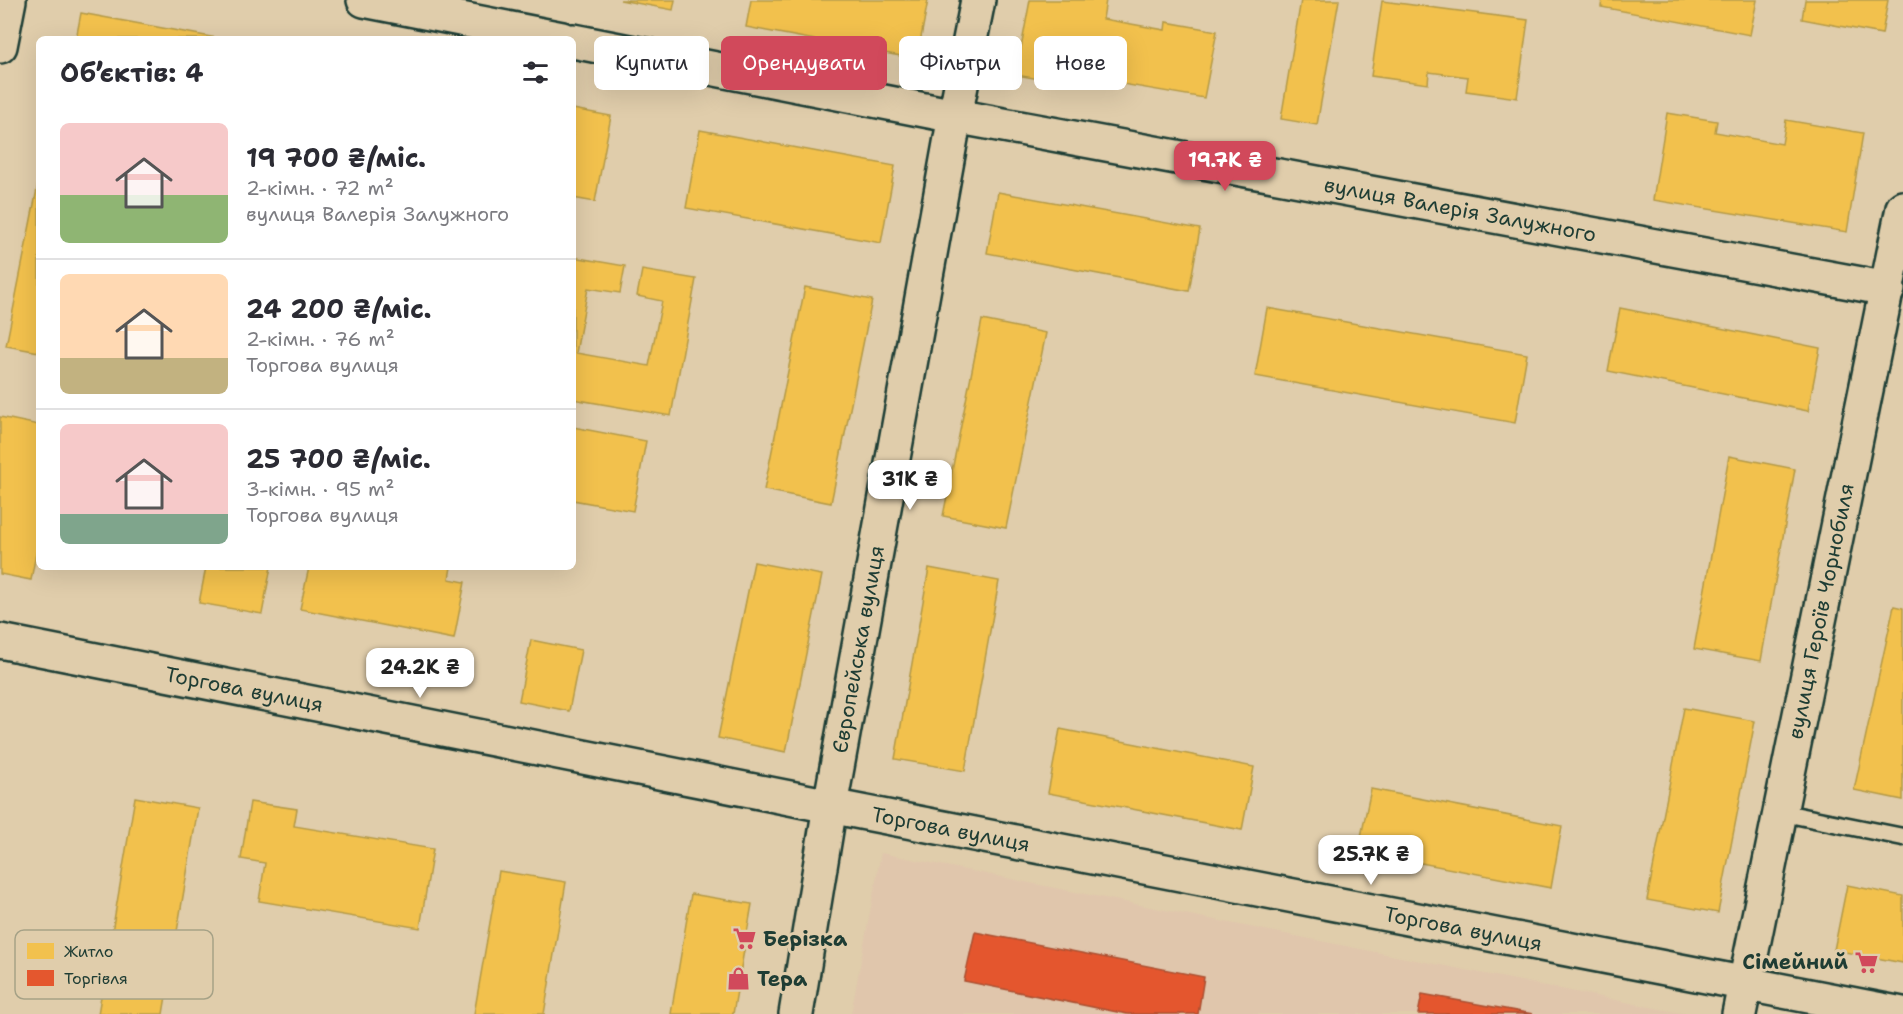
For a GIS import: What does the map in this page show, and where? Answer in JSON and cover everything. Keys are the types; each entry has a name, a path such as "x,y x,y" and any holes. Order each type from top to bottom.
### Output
{"street":[{"path":"0,46 9,0"},
{"path":"364,0 547,36"},
{"name":"Європейська вулиця","path":"796,1014 830,806 978,0"},
{"name":"вулиця Валерія Залужного","path":"576,42 955,116 1888,289"},
{"name":"вулиця Героїв Чорнобиля","path":"1741,999 1903,208"},
{"name":"Торгова вулиця","path":"0,641 830,806 1741,999 1902,1014"}],"lane":[{"path":"1779,812 1903,837"}],"shaded area":[{"path":"881,853 1685,1014 851,1014"}],"building: Житло":[{"path":"620,0 675,0 673,10"},
{"path":"751,0 928,0 921,36 899,36 899,56 887,53 887,36 794,36 746,27"},
{"path":"1030,0 1106,0 1103,19 1165,30 1166,22 1217,31 1204,98 1127,85 1127,36 1034,36 1034,78 1022,76 1022,43"},
{"path":"1301,0 1339,0 1317,125 1281,119"},
{"path":"1602,0 1757,0 1750,35 1601,7"},
{"path":"1805,0 1888,0 1882,34 1802,19"},
{"path":"1382,1 1528,20 1517,98 1466,91 1468,77 1429,72 1428,84 1371,76"},
{"path":"81,13 206,36 77,36"},
{"path":"576,110 611,116 595,202 576,199"},
{"path":"1667,113 1717,121 1715,132 1782,144 1786,120 1863,133 1847,232 1653,200"},
{"path":"700,130 895,166 881,243 686,208"},
{"path":"998,192 1200,229 1189,291 987,253"},
{"path":"36,194 36,351 6,346"},
{"path":"576,258 625,266 620,293 588,288 576,353"},
{"path":"642,270 696,279 671,416 576,400 576,353 649,366 662,301 637,296"},
{"path":"805,287 872,300 831,503 764,490"},
{"path":"1267,308 1527,354 1515,423 1255,376"},
{"path":"1620,308 1820,348 1808,411 1608,371"},
{"path":"982,320 1046,333 1006,528 943,516"},
{"path":"0,417 36,424 36,554 31,580 0,574"},
{"path":"576,428 646,441 633,511 576,501"},
{"path":"1729,456 1795,469 1761,661 1694,649"},
{"path":"754,562 822,575 786,752 718,738"},
{"path":"929,568 999,581 965,771 895,759"},
{"path":"205,570 270,570 262,614 199,603"},
{"path":"308,570 450,570 449,579 465,582 454,639 300,609"},
{"path":"1894,606 1903,608 1903,800 1854,790"},
{"path":"531,640 581,650 569,711 519,701"},
{"path":"1684,708 1755,721 1718,913 1647,900"},
{"path":"1060,729 1254,767 1242,830 1048,793"},
{"path":"1371,789 1562,826 1551,888 1358,851"},
{"path":"135,797 198,808 177,930 112,930"},
{"path":"250,802 297,809 294,826 433,849 420,928 259,901 265,863 241,859"},
{"path":"499,871 566,882 544,1014 474,1014"},
{"path":"1847,885 1903,896 1903,963 1834,950"},
{"path":"691,894 752,904 733,1014 671,1014"},
{"path":"101,999 166,999 163,1014 98,1014"}],"building: Торгівля":[{"path":"975,932 1204,977 1198,1014 1127,1014 964,981"},
{"path":"1422,994 1533,1014 1418,1014"}],"place":[{"name":"Берізка","path":"745,939"},
{"name":"Сімейний","path":"1866,962"},
{"name":"Тера","path":"739,979"}]}
